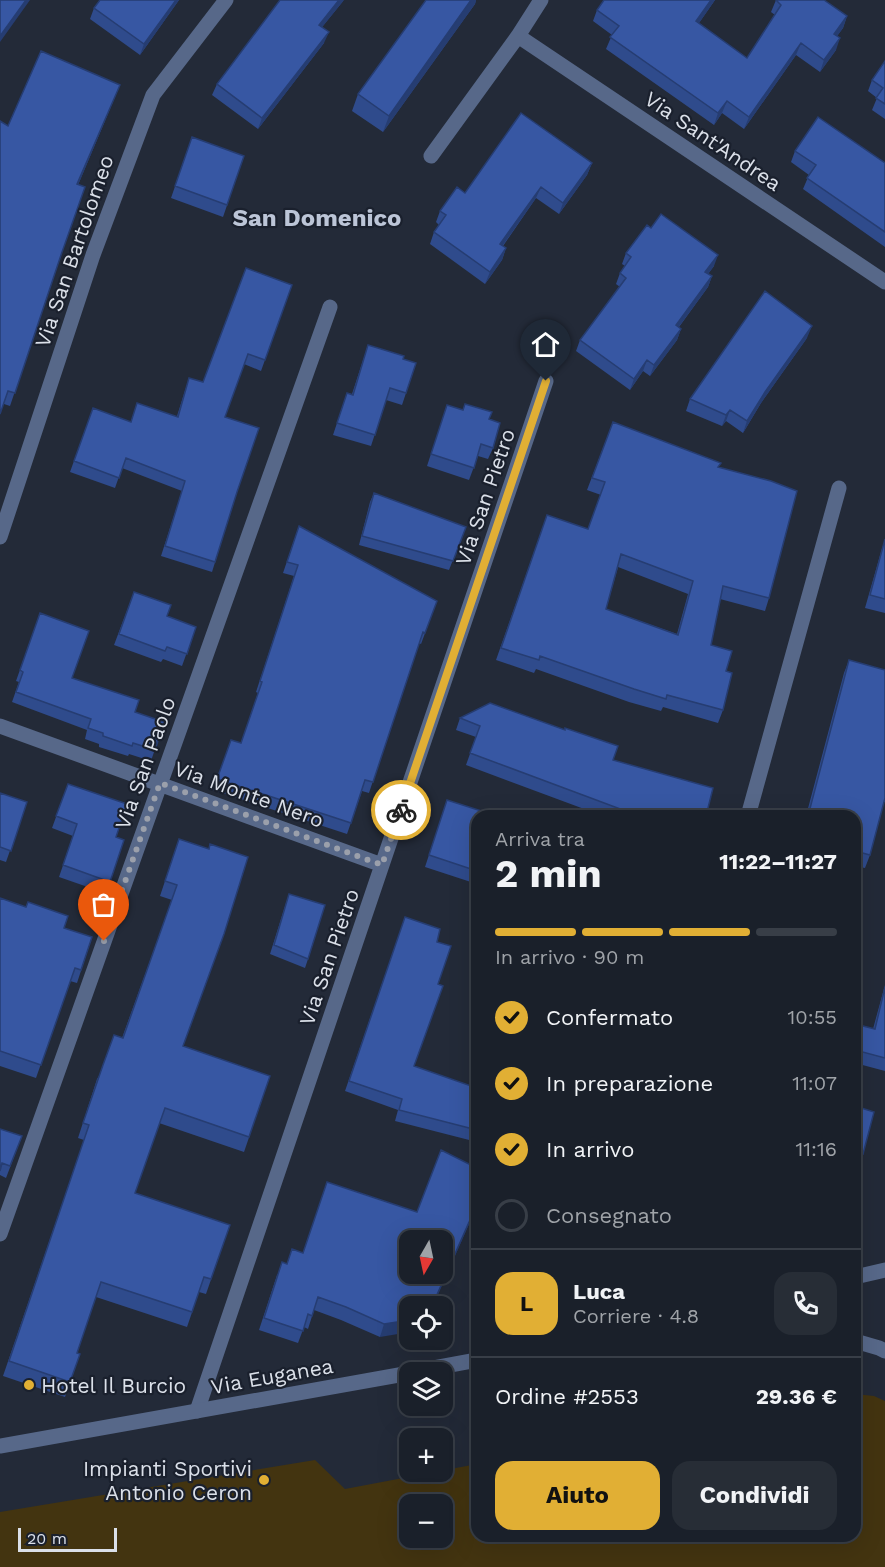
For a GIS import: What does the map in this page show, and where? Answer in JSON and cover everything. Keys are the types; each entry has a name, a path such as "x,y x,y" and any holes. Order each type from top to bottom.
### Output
{"street":[{"name":"Via San Bartolomeo","path":"0,537 93,255 153,95 226,0"},
{"path":"431,156 518,36 541,0"},
{"name":"Via Sant'Andrea","path":"518,36 885,282"},
{"name":"Via San Paolo","path":"0,1234 330,307"},
{"name":"Via San Pietro","path":"197,1411 546,381"},
{"path":"750,810 838,488"},
{"name":"Via Monte Nero","path":"0,726 382,865"},
{"path":"861,1276 885,1270"},
{"path":"861,1343 885,1351"},
{"name":"Via Euganea","path":"453,1365 471,1361"},
{"name":"Via Euganea","path":"0,1446 399,1375"}],"shaded area":[{"name":"Impianti Sportivi Antonio Ceron","path":"861,1395 874,1396 885,1401 885,1567 0,1567 0,1512 315,1460 345,1489 399,1479 399,1482 453,1482 453,1469 471,1465 471,1542 861,1542"}],"building":[{"path":"0,0 26,0 0,36"},
{"path":"100,0 176,0 144,44 94,8"},
{"path":"280,0 339,0 319,25 329,32 262,118 217,84"},
{"path":"426,0 471,0 389,116 358,94"},
{"path":"604,0 711,0 696,21 747,58 781,5 776,0 824,0 847,16 834,34 840,38 824,60 801,43 749,117 727,101 718,113 610,37 619,26 597,10"},
{"path":"41,51 120,85 77,184 85,187 15,393 8,391 0,414 0,121 8,126"},
{"path":"885,61 885,104 876,98 883,88 872,80"},
{"path":"521,113 592,163 563,203 541,187 500,244 506,248 490,272 434,232 446,215 440,211 457,187 465,193"},
{"path":"818,117 885,163 885,232 807,178 816,165 795,151"},
{"path":"192,137 244,156 227,205 175,186"},
{"path":"661,214 718,255 705,272 712,276 676,325 681,329 654,365 647,360 634,379 580,340 626,278 620,273 631,257 626,253 647,225 651,228"},
{"path":"246,268 292,285 265,360 248,354 225,417 259,428 215,562 165,546 185,481 126,458 119,478 74,461 93,408 131,422 137,403 178,417 189,378 203,382"},
{"path":"765,291 812,326 747,421 730,410 726,415 690,399"},
{"path":"368,345 404,356 403,359 416,363 406,393 390,388 375,435 337,423 347,393 353,395"},
{"path":"465,404 492,412 489,419 500,423 493,448 481,444 474,468 431,454 447,405 463,410"},
{"path":"613,422 721,463 718,467 771,481 797,491 769,598 723,586 711,645 732,651 726,671 732,673 723,710 667,695 666,699 540,656 539,660 501,648 547,515 588,529 605,482 592,478","holes":["621,554 693,581 678,635 606,609"]},
{"path":"374,493 466,527 453,561 362,536"},
{"path":"299,526 437,601 425,633 423,632 373,782 365,780 351,823 217,779 231,740 241,743 262,682 260,681 298,565 287,562"},
{"path":"885,539 885,599 870,595"},
{"path":"134,592 171,605 167,616 196,627 187,654 167,647 165,651 119,634"},
{"path":"40,613 89,631 72,678 139,700 135,712 164,722 155,750 133,743 132,746 103,736 103,733 88,728 91,719 16,692 23,672 20,670"},
{"path":"849,660 885,670 885,798 870,855 861,853 861,810 810,810"},
{"path":"490,703 618,746 613,760 713,788 708,810 623,810 470,753 480,726 460,718"},
{"path":"68,784 127,804 116,837 124,840 110,882 63,865 77,824 56,816"},
{"path":"0,793 27,802 11,851 0,847"},
{"path":"447,800 478,810 471,810 471,869 429,855"},
{"path":"179,839 209,849 210,844 248,857 224,934 183,1046 270,1076 249,1137 165,1108 135,1193 230,1225 211,1279 204,1277 192,1312 101,1282 77,1353 80,1354 70,1382 9,1361 89,1125 83,1123 103,1065 114,1035 123,1038 177,885 165,881"},
{"path":"289,894 325,905 308,959 274,945"},
{"path":"0,898 26,907 28,902 68,916 64,928 92,937 81,970 75,968 41,1065 0,1051"},
{"path":"405,917 440,929 437,942 451,946 438,984 443,986 414,1066 471,1086 471,1128 399,1110 402,1099 349,1081"},
{"path":"885,987 885,1058 861,1052 861,1026 875,1029"},
{"path":"861,1108 874,1112 863,1154 861,1154"},
{"path":"0,1129 22,1136 10,1166 2,1163 0,1171"},
{"path":"441,1150 471,1165 471,1218 453,1258 453,1230 399,1230 399,1284 442,1284 436,1296 399,1296 399,1322 384,1324 318,1297 312,1316 308,1314 303,1331 264,1318 282,1262 287,1264 292,1249 303,1253 327,1182 417,1212"}],"way so far":[{"path":"104,941 160,783 382,865 401,810"}],"place":[{"name":"Hotel Il Burcio","path":"29,1385"},
{"name":"Impianti Sportivi Antonio Ceron","path":"264,1480"}],"district":[{"name":"San Domenico","path":"317,218"}],"route":[{"path":"401,810 546,381"}]}
